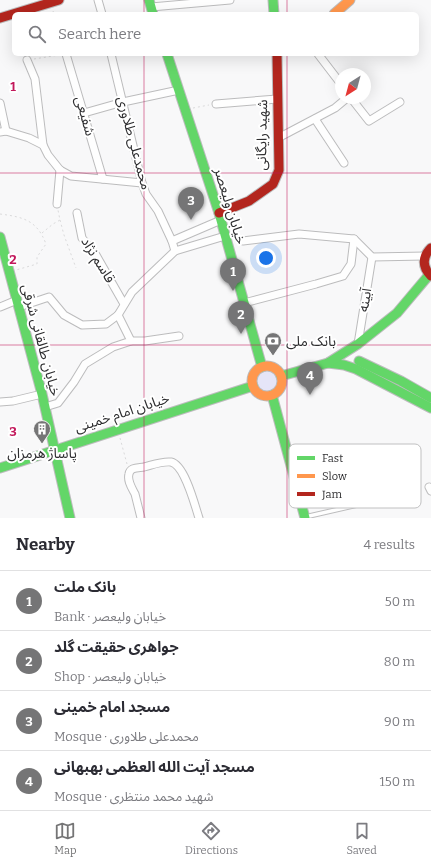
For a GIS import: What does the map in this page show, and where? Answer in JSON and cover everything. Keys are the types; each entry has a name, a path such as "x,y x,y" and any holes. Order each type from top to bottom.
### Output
{"main road":[{"path":"20,12 59,0"},
{"path":"274,0 274,12"},
{"path":"336,12 350,0"},
{"path":"0,18 12,14"},
{"name":"خیابان ولیعصر","path":"167,56 220,217 262,367"},
{"name":"شهید رایگانی","path":"220,217 249,201 273,184 279,170 277,99 279,56"},
{"name":"خیابان طالقانی شرقی","path":"0,237 8,272 42,394 70,518"},
{"path":"281,376 328,363 358,344 397,313 428,280 424,263 425,256 431,248"},
{"path":"358,344 358,365"},
{"path":"328,363 358,365 401,381 431,398"},
{"path":"358,365 431,408"},
{"path":"262,367 274,367 281,376 281,387 272,395 267,396 261,394 256,391 253,386 252,380 254,374 262,367"},
{"name":"خیابان امام خمینی","path":"0,468 253,386"},
{"path":"272,395 289,458"}],"street":[{"path":"98,0 101,12"},
{"path":"151,7 230,0"},
{"name":"شفیعی","path":"64,56 84,113 103,179"},
{"name":"محمدعلی طلاوری","path":"112,56 142,183 146,194 158,210 175,251"},
{"path":"320,56 335,76"},
{"path":"27,60 35,79 43,145 48,155 60,170 71,176 142,183"},
{"path":"84,113 123,102 179,90"},
{"path":"216,104 277,99"},
{"path":"356,104 369,121 400,102"},
{"path":"0,103 3,132 29,138 43,145"},
{"path":"278,138 340,104"},
{"path":"315,119 344,163"},
{"path":"57,204 60,170"},
{"name":"قاسم نژاد","path":"78,213 82,238 96,255 124,304"},
{"path":"172,241 202,228 220,217"},
{"path":"202,228 207,241"},
{"path":"243,241 299,234 354,240 372,257 425,256"},
{"path":"175,251 225,236"},
{"path":"244,303 343,276 351,264 354,240"},
{"name":"قاسم نژاد","path":"118,315 132,292 175,251"},
{"name":"آبینه","path":"358,344 372,257"},
{"path":"0,307 49,297 64,315 82,325 106,324 118,315 131,341"},
{"path":"45,407 58,403 74,382 84,364 113,347 131,341 153,340 179,336"},
{"path":"0,402 13,401 42,394"},
{"path":"141,518 134,493 128,479 129,472 132,469 171,462 177,465 186,479 194,499 199,518"}],"lane":[{"path":"305,517 344,508"}],"path":[{"path":"27,60 51,56"},
{"path":"185,110 216,104"},
{"path":"57,204 64,235 76,268"},
{"path":"0,214 14,216 29,221 41,233 46,244 38,257 36,264 8,272"},
{"path":"41,233 52,224 60,220"},
{"path":"118,430 129,472"}],"shaded area":[{"path":"267,367 276,371 280,380 276,389 267,393 258,389 254,380 258,371"}],"traffic: fast":[{"path":"149,0 152,12"},
{"path":"273,0 274,12"},
{"path":"168,56 219,213 262,367"},
{"path":"0,237 42,394 70,518"},
{"path":"281,376 328,363 358,344 397,313 429,275"},
{"path":"359,361 401,381 431,398"},
{"path":"328,363 344,365 356,369 431,408"},
{"path":"0,468 253,386"},
{"path":"272,395 289,458"},
{"path":"302,508 305,518"}],"traffic: slow":[{"path":"336,12 350,0"},
{"path":"267,366 273,367 281,375 282,381 281,387 273,395 267,396 261,395 253,387 252,381 253,375 261,367 267,366"}],"traffic: jam":[{"path":"20,12 59,0"},
{"path":"0,18 12,14"},
{"path":"219,213 249,201 273,184 279,170 277,56"},
{"path":"431,248 428,251 424,262 426,269 431,276"}],"place":[{"name":"مسجد امام خمینی","path":"191,220"},
{"name":"بانک ملت","path":"233,291"},
{"name":"جواهری حقیقت گلد","path":"241,334"},
{"name":"بانک ملی","path":"273,356"},
{"name":"مسجد آیت الله العظمی بهبهانی","path":"310,395"},
{"name":"پاساژ هرمزان","path":"42,444"}]}
